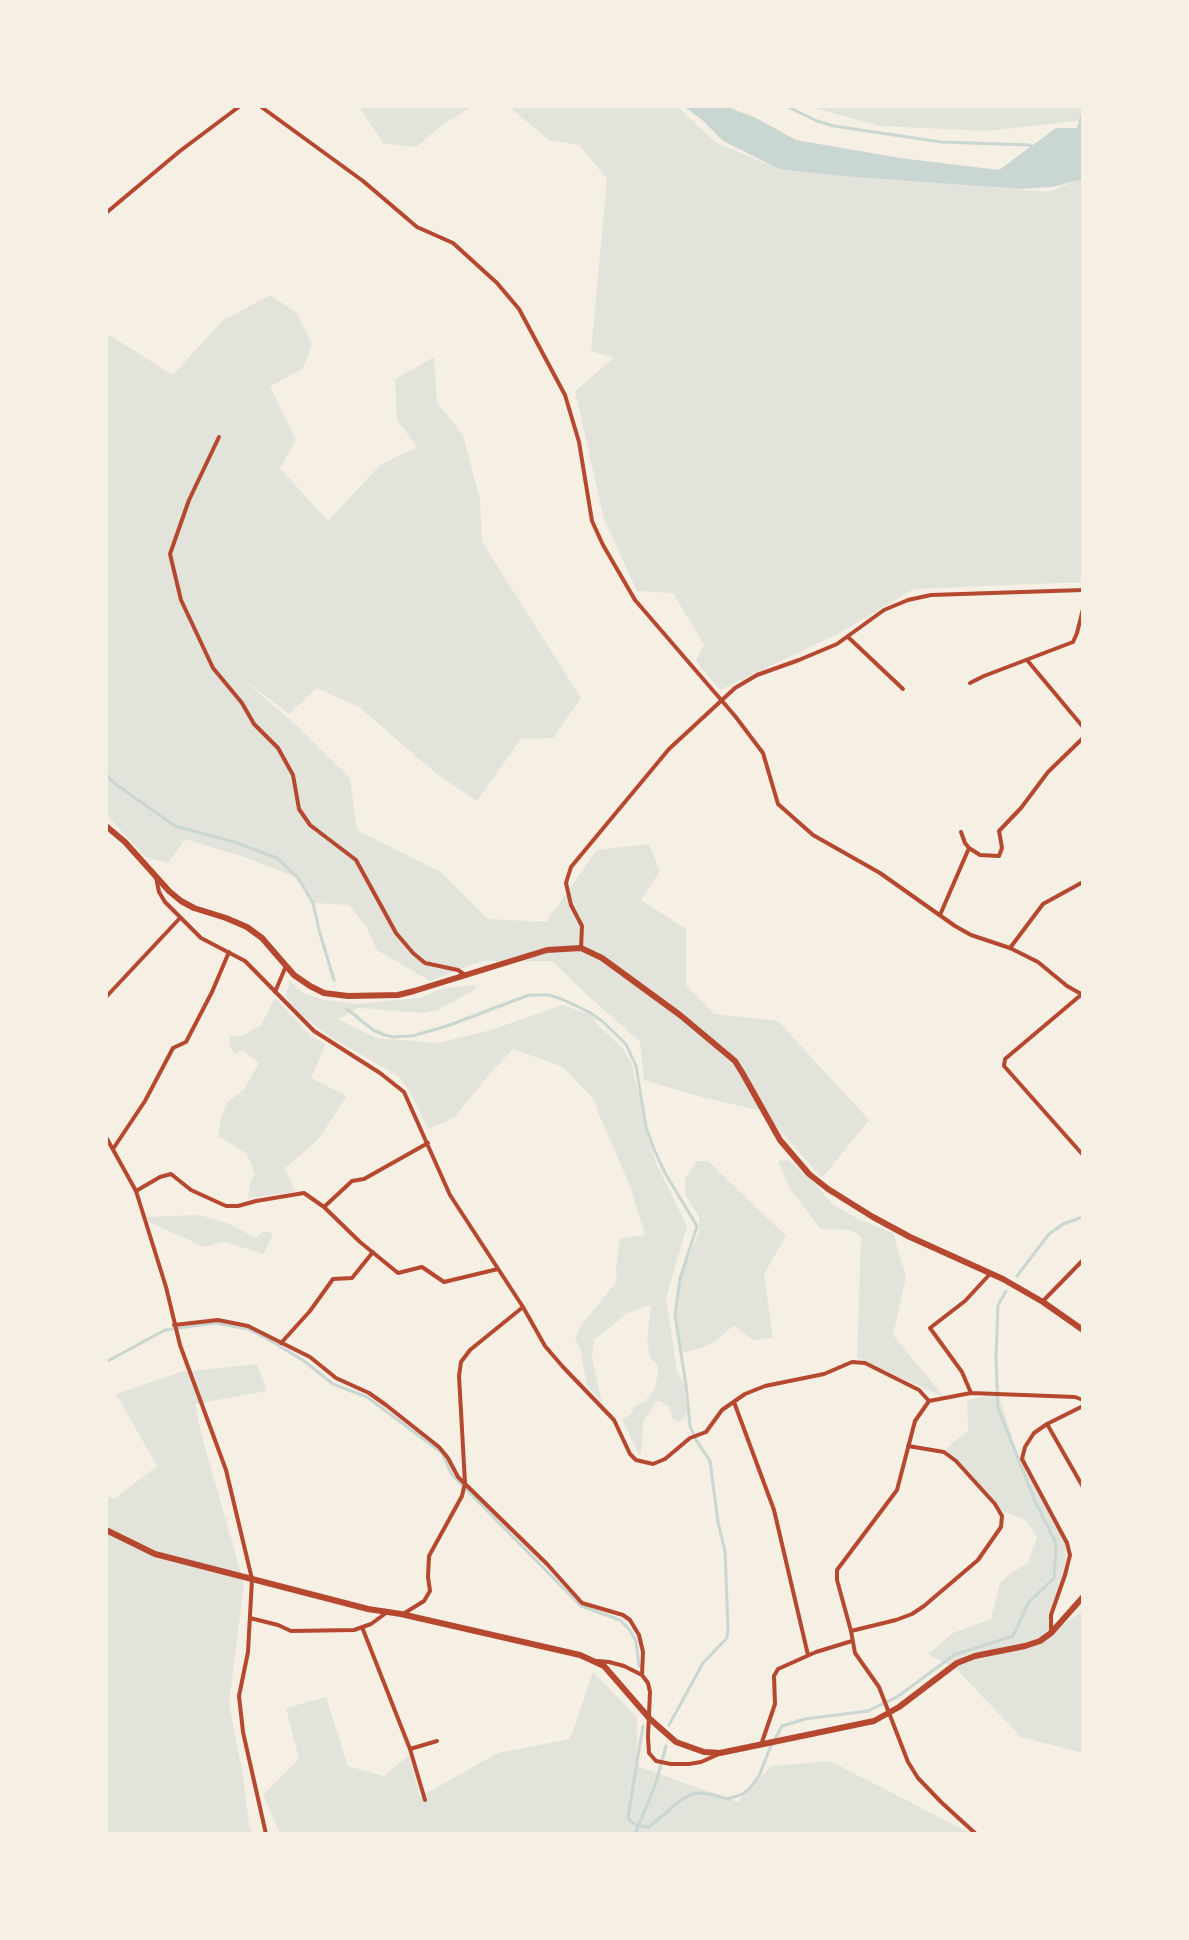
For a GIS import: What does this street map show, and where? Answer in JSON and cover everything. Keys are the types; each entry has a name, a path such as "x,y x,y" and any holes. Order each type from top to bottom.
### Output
{"main road":[{"path":"106,826 125,842 169,891 194,908 247,927 262,938 294,975 324,993 398,995 547,950 581,948 602,958 680,1015 735,1061 780,1140 809,1174 828,1189 910,1237 991,1273 1043,1302 1083,1330"},
{"path":"106,1530 155,1554 368,1609 580,1655 604,1666 650,1719 676,1742 704,1752 720,1753 874,1721 957,1663 1040,1641 1083,1597"}],"street":[{"path":"106,213 240,106"},
{"path":"260,106 363,181 417,227 453,243 497,283 519,309 565,395 579,442 592,521 603,545 635,600 722,700 763,753 778,804 813,835 880,873 971,935 1010,948 1038,962 1082,994 1005,1059 1004,1066 1083,1155"},
{"path":"219,437 189,500 170,554 181,600 213,668 242,703 254,724 278,748 293,775 299,809 310,825 356,860 396,933 413,953 425,963 458,970 465,975"},
{"path":"581,948 582,926 571,905 566,883 571,867 669,749 735,688 757,675 837,644 884,610 908,600 931,595 1083,590"},
{"path":"970,683 1073,642 1083,609"},
{"path":"848,637 903,689"},
{"path":"1027,660 1083,727"},
{"path":"961,832 969,848 980,855 999,856 1002,848 999,831 1048,772 1083,738"},
{"path":"940,915 969,848"},
{"path":"155,876 159,892 201,938 245,961 314,1031 404,1092 450,1195 545,1346 614,1420 636,1460 653,1464 665,1459 690,1438 706,1432 722,1410 745,1394 765,1386 824,1374 852,1362 865,1363 919,1390 929,1401"},
{"path":"1010,948 1043,904 1083,882"},
{"path":"106,997 180,918"},
{"path":"113,1149 145,1101 173,1048 186,1042 229,952"},
{"path":"275,992 286,966"},
{"path":"106,1137 136,1191 166,1287 174,1325 226,1470 252,1579 248,1652 239,1696 243,1732 266,1834"},
{"path":"324,1207 352,1181 364,1179 428,1143"},
{"path":"136,1191 171,1174 191,1190 226,1206 304,1193 398,1273 422,1267 444,1282 498,1269"},
{"path":"281,1343 333,1279 352,1278 373,1252"},
{"path":"1043,1302 1083,1260"},
{"path":"971,1393 962,1372 930,1328 965,1301 991,1273"},
{"path":"401,1614 424,1601 430,1591 429,1556 462,1496 465,1483 459,1376 461,1362 470,1350 523,1307"},
{"path":"174,1325 233,1322 259,1331 310,1357 336,1378 369,1393 386,1405 439,1447 458,1477 547,1564 582,1603 630,1620 639,1635 643,1652 642,1675"},
{"path":"976,1834 918,1778 908,1762 876,1682 855,1653 837,1570 897,1490 915,1421 929,1401 971,1393 1075,1397 1083,1400"},
{"path":"734,1402 774,1510 808,1655"},
{"path":"1051,1633 1051,1615 1070,1555 1067,1543 1022,1459 1034,1433 1083,1406"},
{"path":"1047,1424 1083,1487"},
{"path":"851,1631 896,1620 924,1606 978,1560 1001,1527 1002,1516 995,1504 956,1461 944,1452 908,1446"},
{"path":"249,1618 291,1631 354,1630 371,1624 388,1612"},
{"path":"362,1627 410,1749 425,1800"},
{"path":"764,1744 775,1704 774,1676 778,1669 808,1655 852,1641"},
{"path":"595,1661 624,1666 642,1675 648,1683 649,1753 656,1761 689,1764 720,1753"},
{"path":"410,1749 437,1741"}],"shaded area":[{"path":"358,106 472,106 416,147 384,144"},
{"path":"508,106 677,106 716,143 780,169 1048,192 1083,178 1083,582 914,589 838,634 720,690 696,661 704,645 673,593 637,591 604,519 575,391 614,358 591,351 607,179 579,145 549,140"},
{"path":"683,106 725,106 756,118 796,140 900,158 999,170 1056,128 1077,128 1080,116 1083,116 1083,179 1052,187 1019,189 779,169 723,141"},
{"path":"807,106 1083,106 1083,120 988,131 880,126"},
{"path":"270,295 297,313 312,344 303,369 270,386 296,440 280,468 328,521 380,465 417,447 397,420 395,379 434,357 437,402 463,435 480,500 482,542 581,698 553,738 521,739 477,801 438,775 359,707 317,688 289,714 237,674 295,724 350,778 357,830 441,872 488,919 546,922 597,850 649,844 660,871 641,900 686,929 686,985 714,1014 778,1021 869,1120 822,1178 763,1111 644,1080 640,1042 552,961 482,961 430,981 377,950 367,928 349,905 313,903 298,878 185,839 168,863 145,857 106,814 106,333 173,375 222,321"},
{"path":"290,981 303,993 325,1000 358,1004 419,998 445,988 477,985 474,990 438,1010 422,1013 358,1008 338,1019 376,1038 437,1043 491,1030 562,1005 590,1014 623,1049 631,1062 655,1161 687,1226 666,1298 687,1414 679,1422 673,1419 669,1407 657,1401 643,1422 640,1457 622,1420 645,1401 654,1390 657,1379 658,1366 650,1357 647,1338 651,1305 629,1312 594,1340 592,1357 602,1403 587,1385 580,1348 575,1339 580,1327 617,1281 620,1238 645,1235 630,1186 595,1101 563,1067 513,1049 454,1118 428,1129 410,1092 398,1076 327,1035 299,1013 286,995"},
{"path":"275,998 312,1037 326,1044 311,1078 347,1096 318,1140 285,1168 295,1192 248,1198 255,1174 247,1154 218,1136 227,1103 245,1088 259,1063 243,1050 235,1054 229,1045 230,1036 242,1036 261,1025"},
{"path":"788,1160 813,1181 832,1204 893,1233 906,1277 893,1335 944,1397 857,1358 861,1237 851,1230 821,1229 790,1189 778,1161"},
{"path":"697,1161 708,1161 786,1236 764,1274 773,1338 753,1340 734,1325 716,1341 683,1353 675,1323 678,1283 699,1232 699,1217 685,1194 685,1178"},
{"path":"200,1215 227,1223 256,1238 263,1231 273,1233 264,1254 224,1242 204,1247 149,1222 145,1217"},
{"path":"257,1364 267,1391 195,1404 244,1584 229,1703 253,1834 106,1834 106,1495 114,1499 157,1466 116,1394 181,1372"},
{"path":"998,1394 1019,1459 1067,1543 1063,1582 1051,1619 1054,1630 1083,1611 1083,1753 1021,1737 957,1670 928,1654 953,1633 991,1619 1000,1583 1028,1563 1037,1537 1025,1520 998,1509 946,1449 968,1430 967,1400"},
{"path":"593,1672 637,1717 637,1766 738,1802 771,1766 830,1761 972,1834 280,1834 263,1795 299,1759 286,1708 326,1697 348,1766 384,1776 409,1755 420,1797 498,1753 570,1739"}],"waterway":[{"path":"786,106 834,126 941,142 1029,145 1034,148"},
{"path":"106,774 175,826 277,858 298,878 313,903 334,980"},
{"path":"347,1009 373,1030 385,1035 412,1036 529,995 549,995 602,1021 626,1044 636,1066 646,1127 654,1149 697,1226 680,1279 675,1315 690,1426 710,1461 725,1551 727,1638 703,1663 669,1725"},
{"path":"1017,1276 1049,1234 1063,1224 1083,1219"},
{"path":"643,1726 628,1817 638,1826 649,1827 694,1793 728,1799 743,1794 759,1776 782,1726 805,1719 868,1711 897,1697 954,1655 1013,1636 1029,1602 1054,1578 1056,1550 1055,1541 1035,1501 998,1408 998,1305 1006,1291"},
{"path":"106,1362 165,1330 215,1323 248,1329 268,1339 304,1361 333,1384 367,1397 442,1453 452,1475 581,1606 620,1620 629,1629 636,1641 639,1666"},
{"path":"635,1834 655,1786 666,1746"}]}
